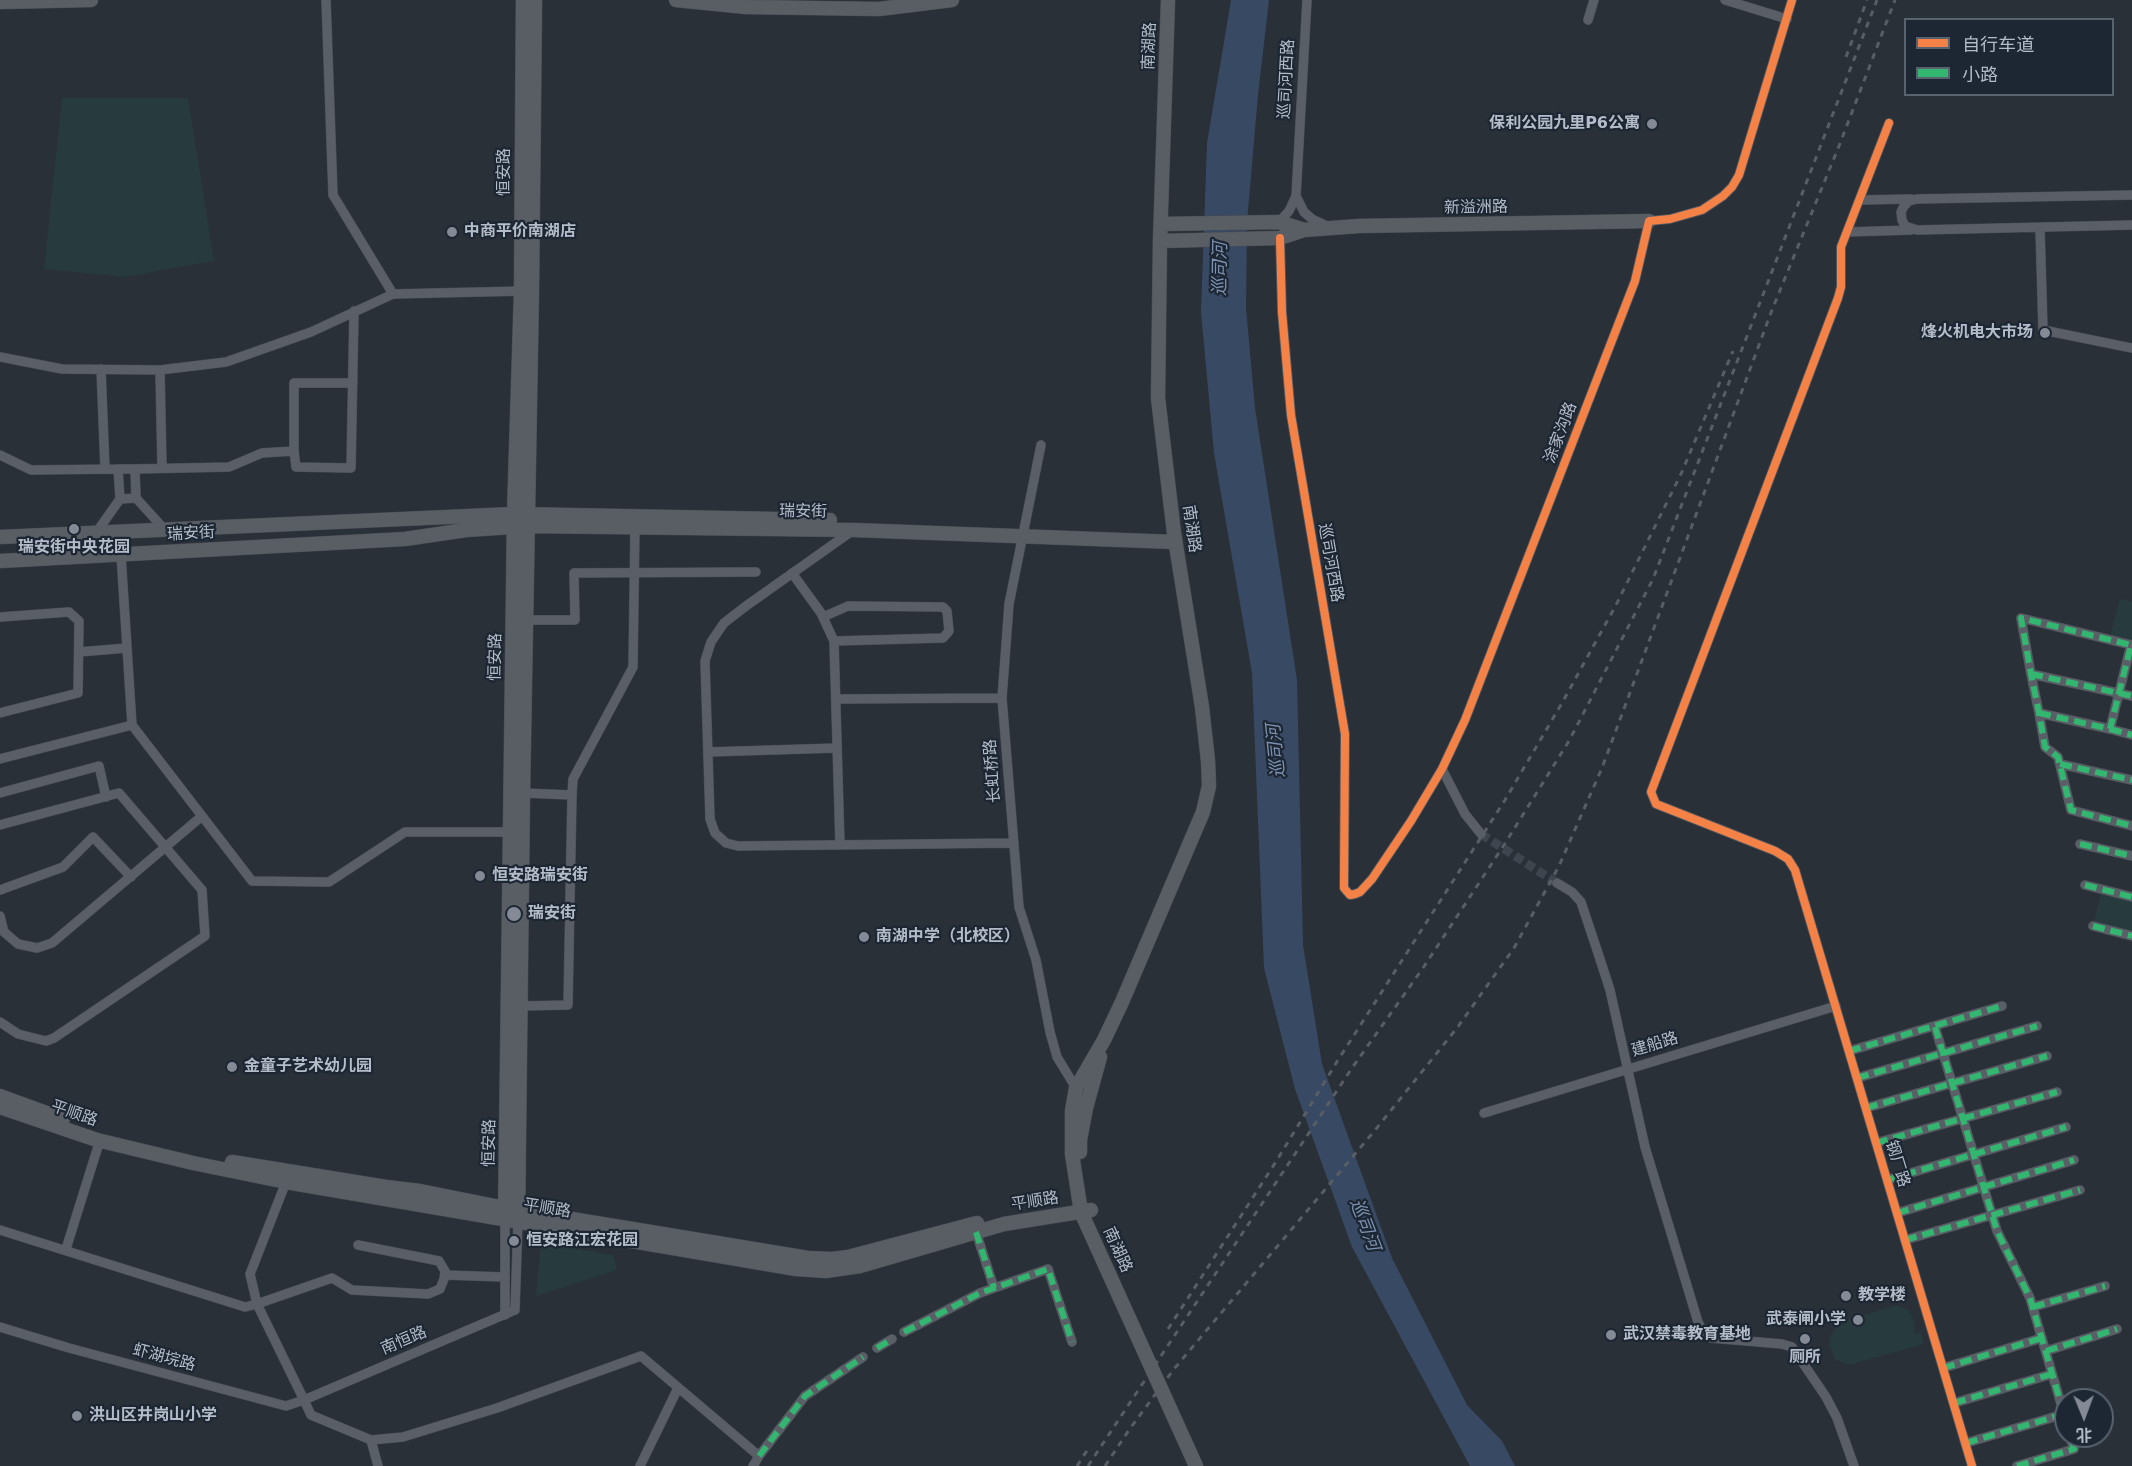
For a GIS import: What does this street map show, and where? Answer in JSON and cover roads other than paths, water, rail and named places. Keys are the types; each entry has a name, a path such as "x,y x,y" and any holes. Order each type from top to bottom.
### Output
{"main road":[{"path":"7,1 91,0"},
{"name":"恒安路","path":"523,0 527,291"},
{"name":"恒安路","path":"512,1215 521,520 535,0"},
{"path":"676,0 746,7 823,4 879,9 952,0"},
{"name":"南湖路","path":"1168,0 1160,241 1158,398 1175,537 1202,707 1209,786 1200,819 1104,1040 1076,1088 1072,1111 1072,1154 1085,1208 1196,1466"},
{"name":"新溢洲路","path":"1304,230 1649,221"},
{"path":"1161,224 1279,222 1304,230"},
{"path":"1160,241 1280,238 1304,230"},
{"name":"恒安路","path":"512,1215 521,1006 517,832 523,793 526,620 521,520"},
{"name":"瑞安街","path":"0,561 405,539 521,520 635,526 1023,531"},
{"name":"瑞安街","path":"0,537 521,520 824,520 1175,537"},
{"name":"南湖路","path":"1104,1040 1080,1140 1085,1208 1204,1466"},
{"name":"平顺路","path":"0,1096 96,1130 178,1151 386,1188 420,1191 512,1215 782,1267 813,1270 860,1266 976,1232 1085,1208"},
{"name":"平顺路","path":"0,1107 100,1140 184,1162 286,1182 791,1257 832,1259 857,1255 1000,1217 1085,1208"}],"street":[{"path":"326,0 333,195 393,294"},
{"name":"巡司河西路","path":"1296,196 1307,0"},
{"path":"1588,20 1594,0"},
{"path":"1725,0 1786,19"},
{"path":"1762,11 1766,0"},
{"path":"1649,221 1670,219 1702,210 1724,196 1732,187 1739,175 1792,0"},
{"path":"1889,123 1847,232 2132,225"},
{"path":"1860,200 2132,195"},
{"path":"1279,222 1289,211 1296,196"},
{"path":"1296,196 1304,212 1312,219 1335,228"},
{"path":"1917,199 1909,201 1901,212 1905,226 1917,230"},
{"name":"涂家沟路","path":"1347,892 1350,895 1360,892 1372,879 1442,769 1465,720 1635,281 1649,221"},
{"path":"2040,228 2043,330 2132,348"},
{"name":"钢厂路","path":"1847,232 1841,247 1838,298 1651,792 1656,804 1775,851 1788,859 1795,870 1972,1466"},
{"name":"巡司河西路","path":"1280,238 1282,312 1291,415 1345,734 1344,881 1347,892"},
{"path":"0,357 62,369 160,370 226,362 311,332 393,294 527,291"},
{"path":"353,383 294,383 296,467 351,468 353,383 354,311"},
{"path":"101,369 105,470"},
{"path":"160,370 162,468"},
{"name":"长虹桥路","path":"1041,446 1009,604 1002,698 1019,907 1036,960 1057,1057 1076,1088"},
{"path":"0,455 31,470 105,470 230,467 262,453 294,452"},
{"path":"96,533 120,499 118,469"},
{"path":"135,469 136,498 165,530"},
{"path":"120,499 136,498"},
{"path":"521,1006 568,1005 573,779 633,667 635,526"},
{"path":"854,530 724,623 711,642 705,661 710,819 715,833 726,843 738,846 1014,843"},
{"path":"121,555 132,725 252,881 329,882 405,832 517,832"},
{"path":"526,620 575,620 574,573 756,572"},
{"path":"792,573 823,617 834,641 840,845"},
{"path":"823,617 848,606 943,607 946,611 949,631 944,638 834,641"},
{"path":"0,617 69,612 80,621 78,693 0,713"},
{"path":"2110,729 2131,645 2021,618 2045,747 2058,757 2071,810 2132,826"},
{"path":"79,652 127,648"},
{"path":"2031,674 2132,696"},
{"path":"836,699 1002,698"},
{"path":"2039,713 2132,735"},
{"path":"0,759 132,725"},
{"path":"708,752 837,748"},
{"path":"2060,764 2132,780"},
{"path":"0,792 99,766 106,797"},
{"path":"1442,769 1465,814 1481,834"},
{"path":"0,825 119,793 202,890 205,936 54,1038 46,1041 18,1034 0,1022"},
{"path":"523,793 572,795"},
{"path":"0,916 4,932 18,944 37,948 52,943 202,816"},
{"path":"0,890 63,867 93,837 131,877"},
{"path":"2080,844 2132,856"},
{"path":"1557,883 1572,892 1581,902 1610,990 1646,1147 1703,1332 1711,1338 1782,1344 1792,1347 1826,1396 1837,1418 1854,1466"},
{"path":"2085,885 2132,897"},
{"path":"2092,926 2132,936"},
{"name":"建船路","path":"1484,1113 1836,1006"},
{"path":"1849,1051 2002,1006"},
{"path":"1857,1078 2037,1026"},
{"path":"1935,1027 1997,1231 2033,1307 2056,1388"},
{"path":"1866,1108 2047,1056"},
{"path":"1876,1143 2057,1092"},
{"path":"1887,1180 2066,1127"},
{"path":"66,1249 100,1140"},
{"path":"1897,1213 2074,1160"},
{"path":"286,1182 250,1274 257,1304 311,1415 371,1440 403,1437 497,1408 641,1356 759,1456"},
{"path":"1905,1240 2080,1190"},
{"name":"恒安路","path":"504,1315 504,1277 512,1215"},
{"name":"恒安路","path":"512,1215 515,1310"},
{"path":"0,1230 245,1306 332,1278 352,1290 428,1294 440,1289 445,1271 439,1261 358,1245"},
{"path":"976,1232 994,1288"},
{"path":"904,1332 980,1293 1048,1269 1072,1342"},
{"path":"444,1275 504,1277"},
{"path":"2033,1307 2105,1286"},
{"name":"南恒路","path":"304,1400 515,1310"},
{"name":"虾湖垸路","path":"0,1327 69,1348 286,1406 304,1400"},
{"path":"2046,1351 2117,1329"},
{"path":"1943,1368 2042,1338"},
{"path":"878,1348 892,1339"},
{"path":"753,1466 805,1396 863,1357"},
{"path":"1954,1403 2052,1374"},
{"path":"640,1466 678,1388"},
{"path":"1966,1443 2054,1421"},
{"path":"371,1440 378,1466"},
{"path":"2017,1466 2074,1448"}],"water":[{"name":"巡司河","path":"1231,0 1269,0 1247,222 1246,308 1255,408 1297,680 1303,945 1322,1064 1392,1258 1467,1405 1502,1441 1515,1466 1470,1466 1352,1247 1295,1089 1264,968 1252,673 1214,453 1201,312 1207,143"}],"tunnel":[{"path":"1481,834 1557,883"}],"railway":[{"path":"1846,57 1867,0"},
{"path":"1088,1466 1352,1068 1423,968 1569,741 1653,579 1877,0"},
{"path":"1105,1466 1174,1369 1376,1129 1457,1028 1514,948 1559,866 1602,768 1772,310 1895,0"},
{"path":"1168,1329 1505,800 1562,703 1616,605 1681,474 1733,351"},
{"path":"1077,1466 1090,1446"}],"place":[{"name":"保利公园九里P6公寓","path":"1652,124"},
{"name":"中商平价南湖店","path":"452,232"},
{"name":"烽火机电大市场","path":"2045,333"},
{"name":"瑞安街中央花园","path":"74,529"},
{"name":"恒安路瑞安街","path":"480,876"},
{"name":"瑞安街","path":"514,914"},
{"name":"南湖中学（北校区）","path":"864,937"},
{"name":"金童子艺术幼儿园","path":"232,1067"},
{"name":"恒安路江宏花园","path":"514,1241"},
{"name":"教学楼","path":"1846,1296"},
{"name":"武泰闸小学","path":"1858,1320"},
{"name":"武汉禁毒教育基地","path":"1611,1335"},
{"name":"厕所","path":"1805,1339"},
{"name":"洪山区井岗山小学","path":"77,1416"}]}
